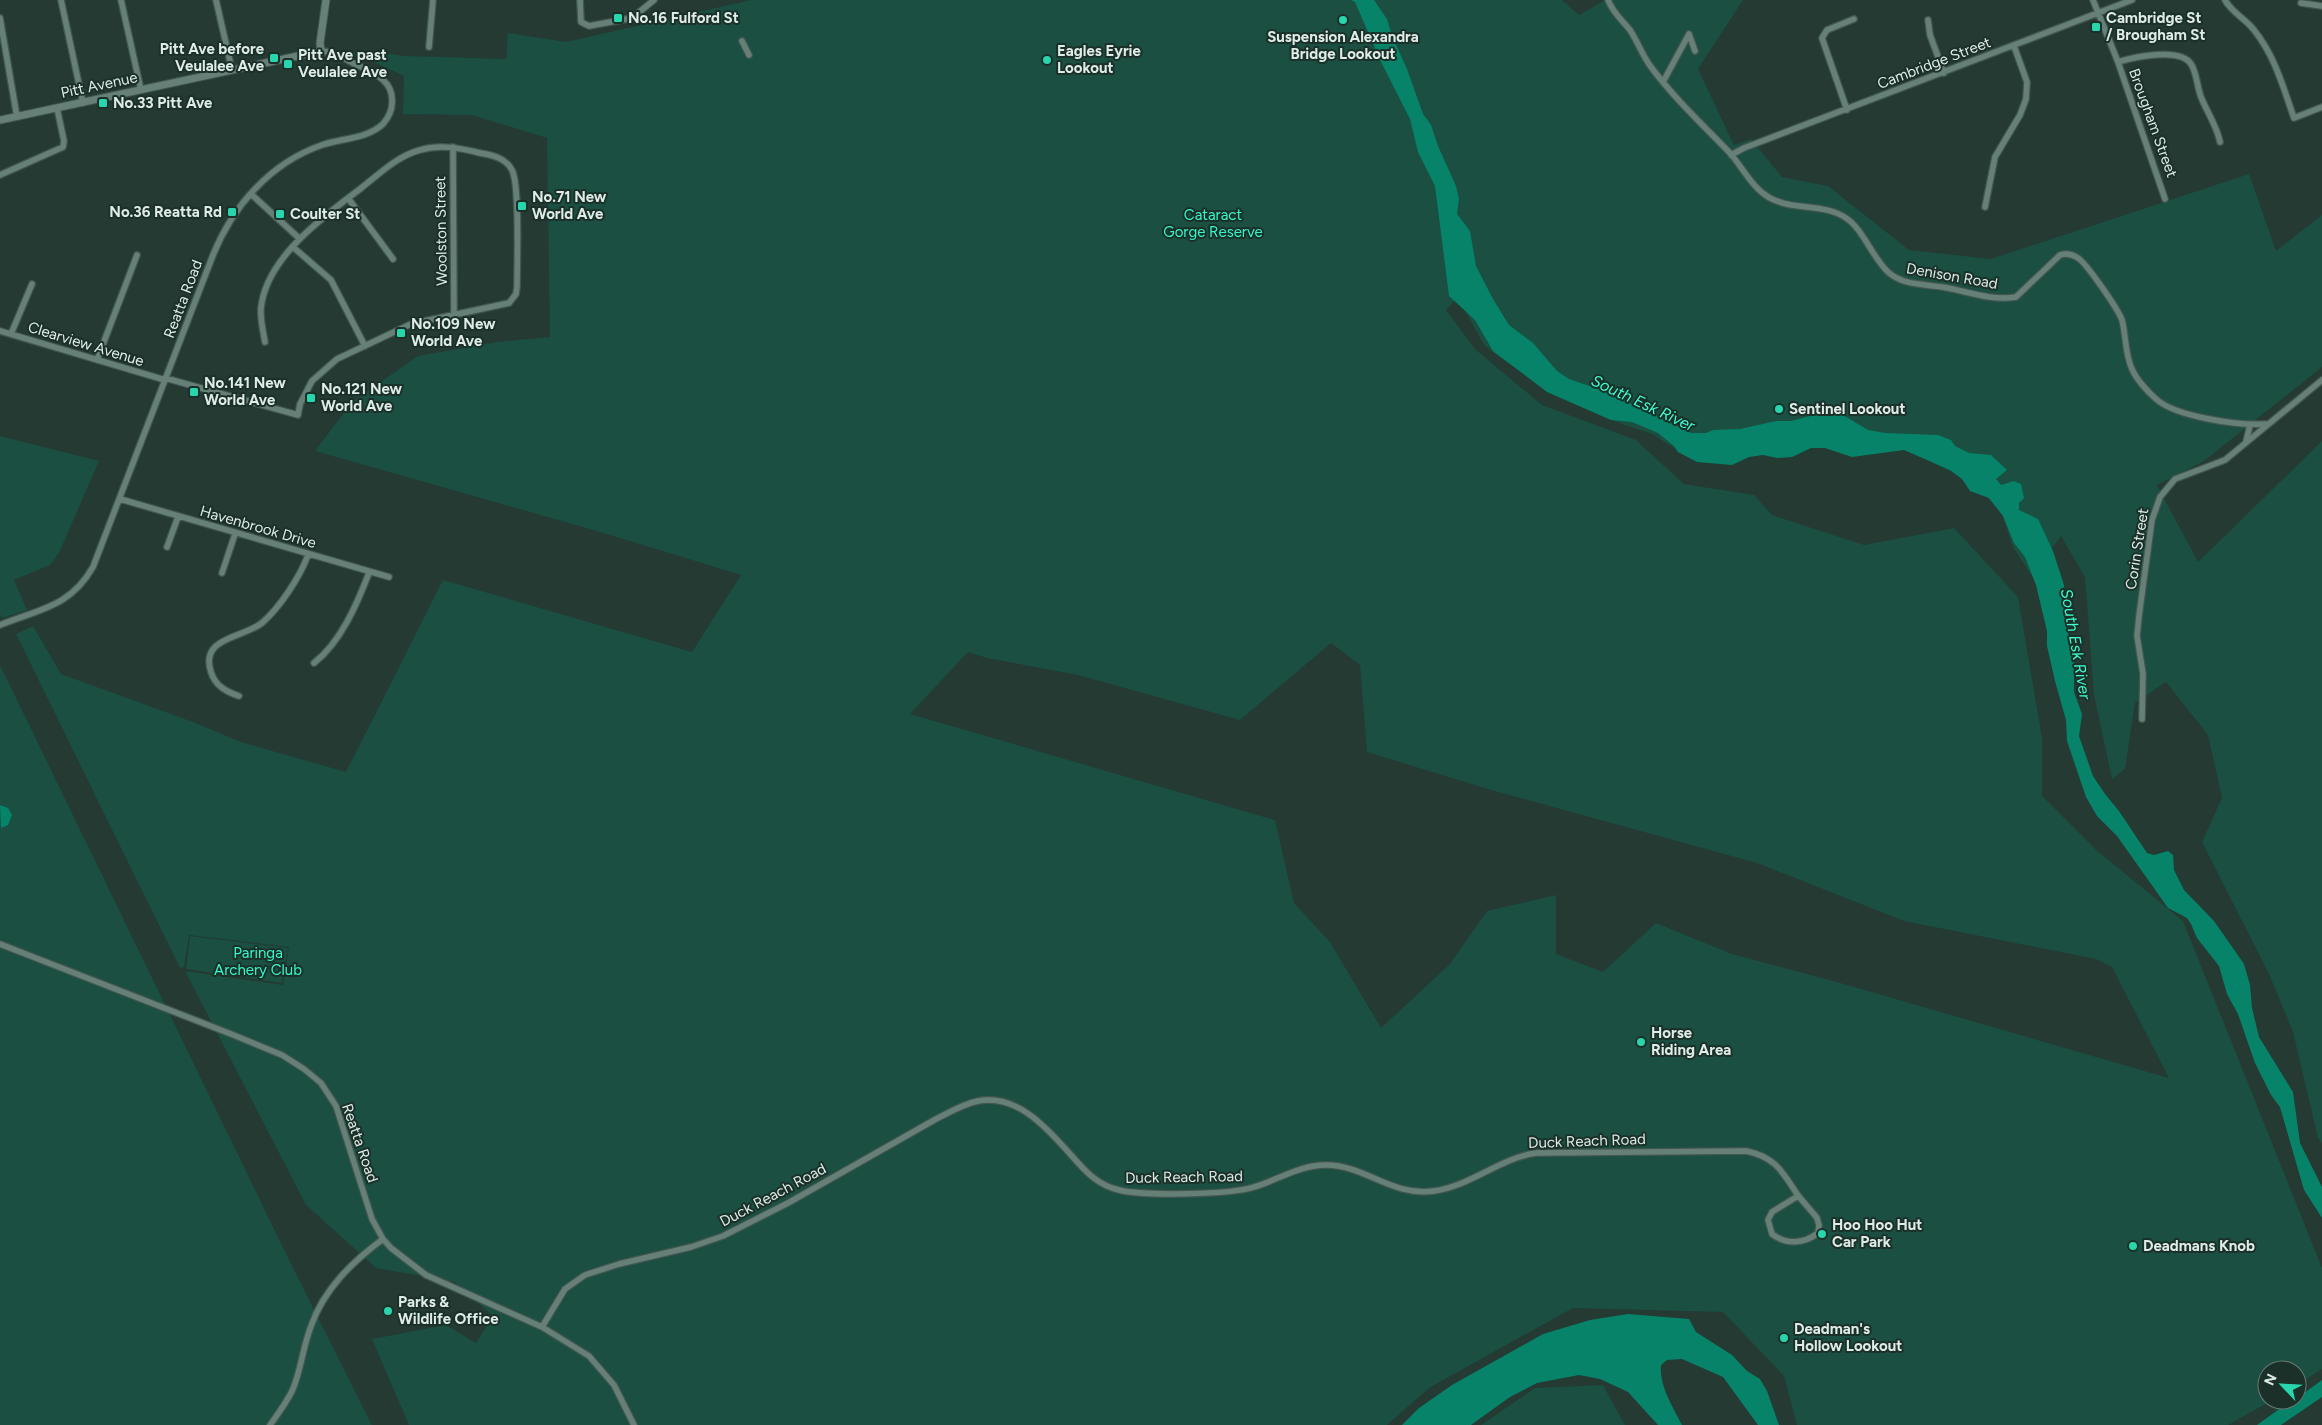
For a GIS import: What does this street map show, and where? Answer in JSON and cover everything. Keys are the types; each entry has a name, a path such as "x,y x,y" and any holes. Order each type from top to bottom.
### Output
{"street":[{"path":"61,0 83,103"},
{"path":"121,0 141,90"},
{"path":"216,0 232,70"},
{"path":"321,51 320,43 326,0"},
{"path":"429,47 433,0"},
{"path":"580,0 580,17 586,26 632,18 654,0"},
{"name":"Denison Road","path":"1608,0 1615,13 1633,34 1648,64 1731,155 1757,188 1769,198 1789,205 1832,211 1846,218 1856,227 1869,248 1888,271 1908,282 1942,287 1986,298 2012,297 2024,291 2060,255 2065,253 2079,258 2118,312 2125,334 2132,370 2154,397 2172,409 2250,425 2266,424"},
{"name":"Brougham Street","path":"2093,0 2118,62 2165,199"},
{"name":"Cambridge Street","path":"1731,155 1744,148 2132,0"},
{"path":"2224,0 2248,22 2267,48 2279,73 2294,118 2322,106"},
{"path":"2300,3 2322,6"},
{"path":"0,18 17,117"},
{"path":"1847,110 1822,38 1826,30 1854,19"},
{"path":"1928,20 1930,35 1944,73"},
{"path":"1664,82 1689,34 1695,51"},
{"path":"742,41 749,54"},
{"path":"1985,208 1997,152 2020,115 2026,99 2027,82 2014,46"},
{"name":"Pitt Avenue","path":"0,120 321,51"},
{"name":"Reatta Road","path":"0,625 58,604 81,586 94,567 219,240 231,218 251,194 288,162 323,145 372,131 389,116 392,108 391,93 382,78 343,58 321,51"},
{"path":"2118,62 2148,56 2177,56 2188,60 2193,67 2200,94 2216,126 2220,142"},
{"path":"0,174 63,146 64,141 57,108"},
{"name":"Cambridge Street","path":"1720,144 1733,148 1744,148"},
{"path":"265,342 261,315 263,299 274,271 293,247 316,222 410,154 430,148 453,147 492,156 504,161 514,176 516,192 516,294 509,303 411,324 365,346 331,280 293,247"},
{"name":"Woolston Street","path":"453,147 454,314"},
{"path":"251,194 300,239"},
{"path":"348,198 393,259"},
{"path":"97,360 137,255"},
{"path":"11,334 32,284"},
{"name":"Clearview Avenue","path":"0,331 298,416 304,395 319,374 337,360 365,346"},
{"name":"Corin Street","path":"2142,718 2143,674 2138,636 2151,527 2158,502 2168,485 2175,479 2214,466 2224,460 2322,380"},
{"path":"2246,442 2250,425"},
{"name":"Havenbrook Drive","path":"120,499 369,573 389,577"},
{"path":"166,547 178,517"},
{"path":"222,573 235,534"},
{"path":"239,696 224,690 213,678 209,667 212,652 220,642 256,628 265,621 298,576 308,555"},
{"path":"314,663 322,657 350,616 369,573"},
{"name":"Reatta Road","path":"0,944 231,1034 282,1055 304,1069 321,1083 336,1106 372,1219 383,1238 403,1259 426,1275 542,1327 578,1348 602,1370 614,1385 634,1425"},
{"name":"Duck Reach Road","path":"542,1327 565,1289 585,1275 619,1264 691,1247 723,1236 788,1203 951,1111 983,1100 1004,1102 1024,1111 1050,1132 1091,1177 1106,1186 1130,1192 1243,1190 1262,1185 1299,1170 1325,1165 1350,1170 1397,1189 1424,1192 1456,1186 1516,1158 1536,1153 1746,1151 1768,1158 1782,1171 1798,1196 1817,1218 1819,1231 1814,1236 1800,1242 1784,1240 1770,1231 1769,1217 1772,1212 1798,1196"},
{"path":"270,1425 292,1389 311,1325 327,1295 335,1282 357,1258 383,1238"}],"green space":[{"name":"Cataract Gorge Reserve","path":"751,0 1562,0 1579,15 1605,0 1743,0 1698,69 1734,145 1751,139 1782,177 1828,186 1909,250 1991,259 2249,174 2276,251 2322,215 2322,367 2204,461 2157,485 2198,562 2322,441 2322,1143 2318,1138 2293,1032 2269,974 2202,842 2222,798 2208,735 2166,682 2135,703 2125,769 2112,779 2094,695 2085,577 2061,536 2031,575 2013,547 2002,514 1985,495 1962,477 1866,431 1680,452 1652,434 1619,423 1534,381 1484,345 1456,299 1446,310 1475,349 1542,405 1636,440 1684,484 1754,495 1772,515 1864,545 1954,528 2018,597 2042,738 2042,796 2095,849 2183,921 2322,1268 2322,1369 2307,1379 2307,1360 2257,1360 2257,1409 2228,1425 1797,1425 1784,1376 1723,1312 1573,1308 1429,1388 1387,1425 409,1425 372,1339 446,1325 476,1343 493,1316 455,1282 376,1268 306,1205 185,971 283,985 289,947 189,935 184,967 180,968 16,634 33,626 61,674 193,722 241,742 346,772 443,580 692,652 741,575 597,531 315,451 352,402 418,356 497,342 550,337 547,138 472,115 403,114 404,76 365,58 342,52 506,59 508,33 566,42","holes":["1331,643 1360,665 1367,752 1491,790 1757,863 1904,921 2096,959 2112,967 2169,1078 1837,982 1732,954 1656,923 1603,972 1556,954 1556,895 1487,911 1450,964 1381,1028 1330,942 1294,903 1275,820 910,714 968,652 987,658 1078,675 1240,720"]},
{"path":"0,436 99,461 59,553 50,565 14,580 27,610 2,618 0,614"},
{"path":"0,665 293,1268 372,1425 0,1425"},
{"name":"Paringa Archery Club","path":"190,936 288,948 282,983 186,969"},
{"path":"1603,1385 1625,1425 1481,1425 1535,1388"}],"shaded area":[{"path":"1351,0 1374,0 1387,19 1423,114 1431,125 1456,186 1459,199 1457,214 1470,231 1476,266 1509,325 1533,343 1557,371 1569,379 1604,391 1691,433 1740,429 1776,421 1791,421 1829,411 1843,415 1868,430 1885,433 1938,435 1951,440 1955,446 1969,453 1991,455 2007,470 1996,479 2001,485 2014,481 2021,484 2024,498 2019,503 2019,510 2038,519 2053,551 2064,585 2066,622 2074,665 2074,692 2082,714 2079,736 2093,776 2147,853 2154,855 2168,851 2173,855 2174,870 2184,890 2214,921 2244,964 2250,985 2252,1008 2259,1037 2293,1092 2300,1143 2322,1187 2322,1218 2304,1190 2280,1107 2271,1095 2255,1063 2238,1014 2227,994 2219,966 2197,938 2187,918 2168,908 2117,836 2097,816 2086,797 2067,741 2066,720 2047,646 2047,631 2036,585 2025,557 2014,543 2003,516 1989,498 1970,491 1962,479 1950,470 1904,450 1852,457 1825,448 1811,448 1792,457 1777,458 1763,455 1749,457 1732,465 1697,462 1678,452 1674,446 1658,433 1632,422 1611,420 1547,392 1493,351 1475,320 1449,296 1435,186 1418,152 1410,119 1381,62 1355,2"},
{"path":"0,805 8,808 12,815 8,825 1,828"},
{"path":"1628,1314 1689,1319 1696,1332 1732,1355 1747,1371 1760,1379 1767,1391 1779,1425 1758,1425 1723,1377 1682,1359 1667,1360 1661,1365 1661,1373 1667,1396 1682,1425 1658,1425 1628,1392 1600,1379 1579,1375 1537,1383 1510,1397 1471,1425 1402,1425 1419,1408 1452,1385 1543,1334 1590,1320"},
{"path":"2322,1380 2322,1397 2307,1407 2307,1391"},
{"path":"2278,1410 2303,1410 2281,1425 2257,1425"}],"place":[{"name":"No.16 Fulford St","path":"618,18"},
{"name":"Suspension Alexandra Bridge Lookout","path":"1343,20"},
{"name":"Cambridge St / Brougham St","path":"2096,27"},
{"name":"Pitt Ave before Veulalee Ave","path":"274,58"},
{"name":"Eagles Eyrie Lookout","path":"1047,60"},
{"name":"Pitt Ave past Veulalee Ave","path":"288,64"},
{"name":"No.33 Pitt Ave","path":"103,103"},
{"name":"No.71 New World Ave","path":"522,206"},
{"name":"No.36 Reatta Rd","path":"232,212"},
{"name":"Coulter St","path":"280,214"},
{"name":"No.109 New World Ave","path":"401,333"},
{"name":"No.141 New World Ave","path":"194,392"},
{"name":"No.121 New World Ave","path":"311,398"},
{"name":"Sentinel Lookout","path":"1779,409"},
{"name":"Horse Riding Area","path":"1641,1042"},
{"name":"Hoo Hoo Hut Car Park","path":"1822,1234"},
{"name":"Deadmans Knob","path":"2133,1246"},
{"name":"Parks & Wildlife Office","path":"388,1311"},
{"name":"Deadman's Hollow Lookout","path":"1784,1338"}],"water label":[{"name":"South Esk River","path":"1643,403"},
{"name":"South Esk River","path":"2076,644"}]}
